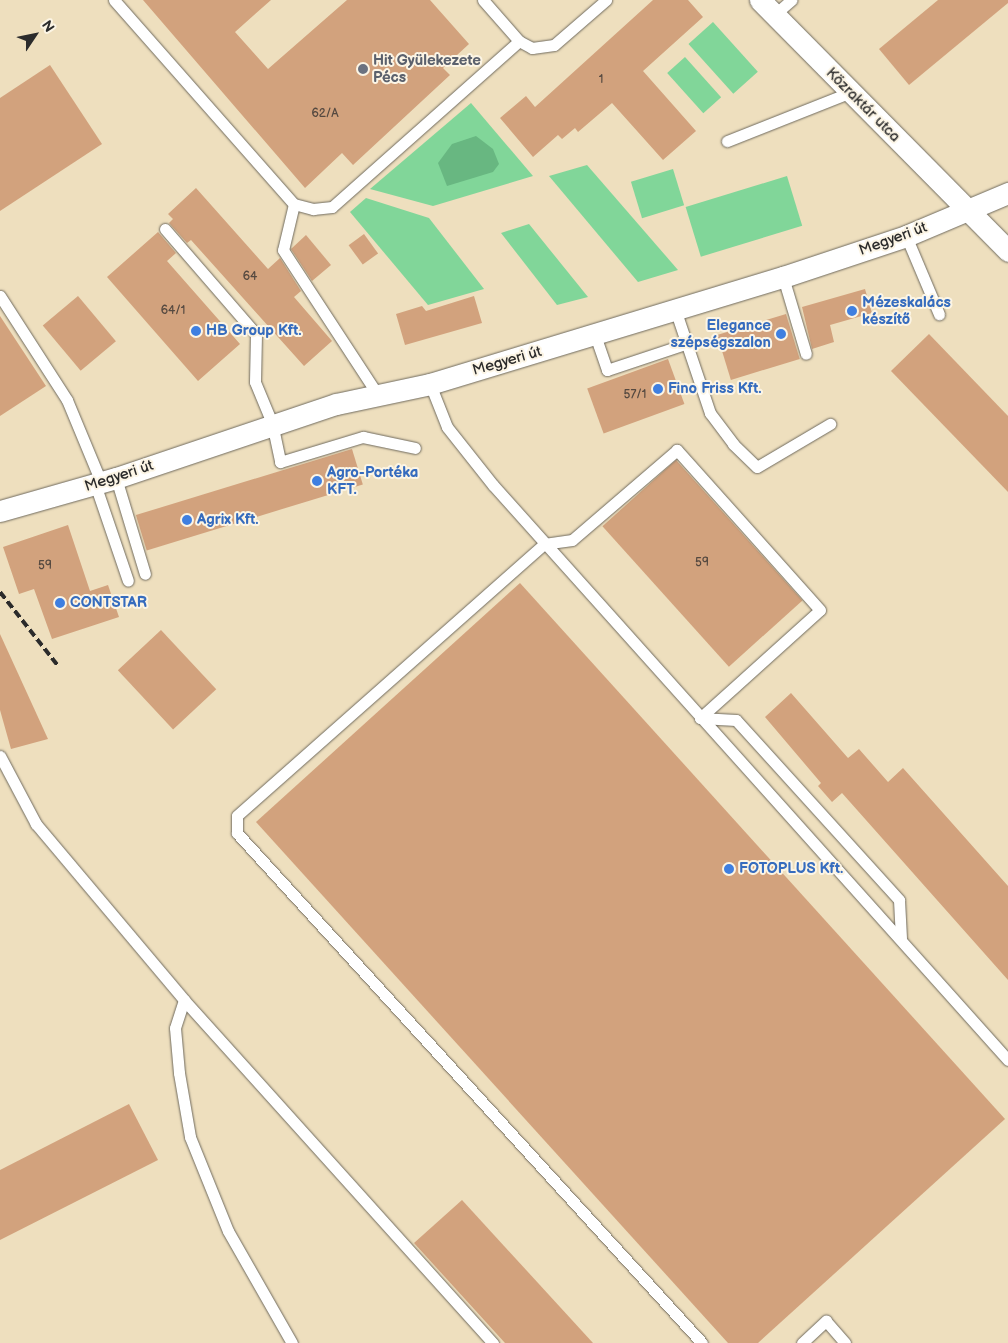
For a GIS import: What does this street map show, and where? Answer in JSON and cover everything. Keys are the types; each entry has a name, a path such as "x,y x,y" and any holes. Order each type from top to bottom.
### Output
{"street":[{"name":"Közraktár utca","path":"767,7 1008,251"},
{"name":"Megyeri út","path":"0,511 104,481 272,423 378,395 430,384 783,277 906,236 1008,193"}],"lane":[{"path":"114,0 294,204 313,209 332,207 519,41"},
{"path":"483,0 519,41 532,48 554,45 606,0"},
{"path":"767,7 791,0"},
{"path":"727,140 851,92"},
{"path":"294,204 283,250 378,395"},
{"path":"165,229 256,334 255,382 272,423 280,462 363,437 415,448"},
{"path":"906,236 939,314"},
{"path":"783,277 806,354"},
{"path":"0,296 67,400 145,574"},
{"path":"675,309 710,412 733,444 757,467 830,424"},
{"path":"595,335 607,370 686,344"},
{"path":"430,384 447,427 544,544 901,938 1008,1060"},
{"path":"700,718 820,610 677,450 572,540 544,544 237,816 237,833 702,1343"},
{"path":"104,481 128,581"},
{"path":"700,718 736,720 899,900 901,938"},
{"path":"0,756 36,824 184,1000 493,1343"},
{"path":"184,1000 175,1028 179,1074 190,1136 228,1231 292,1343"},
{"path":"802,1343 826,1321 845,1343"}],"green space":[{"path":"713,22 758,72 733,94 688,44"},
{"path":"685,57 721,97 703,113 667,73"},
{"path":"471,103 533,176 433,206 370,189"},
{"path":"476,136 493,149 499,164 493,172 447,186 438,163 452,144"},
{"path":"587,165 678,270 638,282 549,176"},
{"path":"673,169 684,205 642,218 631,182"},
{"path":"787,176 802,226 701,257 686,207"},
{"path":"366,198 429,218 484,289 428,305 350,212"},
{"path":"529,224 588,297 557,305 501,233"}],"building":[{"path":"143,0 271,0 235,32 268,69 347,0 430,0 469,44 443,68 450,75 353,165 342,153 305,188"},
{"path":"653,0 688,0 703,17 643,71 696,131 663,160 612,103 578,132 575,128 562,139 558,135 533,157 500,118 526,96 535,107"},
{"path":"938,0 1008,0 1008,3 909,85 879,49"},
{"path":"50,65 102,144 0,211 0,98"},
{"path":"196,188 268,269 280,258 301,291 294,297 332,341 304,366 191,240 187,243 169,223 173,219 168,214"},
{"path":"158,232 176,253 167,261 240,344 198,381 107,277"},
{"path":"364,234 378,253 363,265 349,245"},
{"path":"306,235 331,265 312,281 291,249"},
{"path":"865,289 872,313 830,325 834,342 812,349 802,307"},
{"path":"78,296 116,341 81,371 43,326"},
{"path":"474,296 482,323 405,345 396,314 422,306 426,311"},
{"path":"786,314 800,359 731,380 717,335"},
{"path":"0,316 46,386 0,416"},
{"path":"929,334 1008,416 1008,492 891,371"},
{"path":"668,359 684,404 604,434 587,388"},
{"path":"352,449 363,484 147,550 136,515"},
{"path":"676,460 802,600 729,667 602,526"},
{"path":"68,525 90,591 108,585 119,617 52,639 34,589 19,594 3,547"},
{"path":"520,583 1005,1119 758,1343 728,1343 256,822"},
{"path":"161,630 216,689 173,729 118,670"},
{"path":"0,634 48,739 11,749 0,710"},
{"path":"791,693 848,758 859,749 888,782 903,768 1008,886 1008,980 842,793 832,802 818,786 821,783 765,717"},
{"path":"129,1104 158,1160 0,1240 0,1170"},
{"path":"462,1200 593,1343 505,1343 414,1243"}],"railway":[{"path":"0,592 59,667"}],"place":[{"name":"Hit Gyülekezete Pécs","path":"363,69"},
{"name":"Mézeskalács készítő","path":"852,311"},
{"name":"HB Group Kft.","path":"196,331"},
{"name":"Elegance szépségszalon","path":"781,334"},
{"name":"Fino Friss Kft.","path":"658,389"},
{"name":"Agro-Portéka KFT.","path":"317,481"},
{"name":"Agrix Kft.","path":"187,520"},
{"name":"CONTSTAR","path":"60,603"},
{"name":"FOTOPLUS Kft.","path":"729,869"}]}
